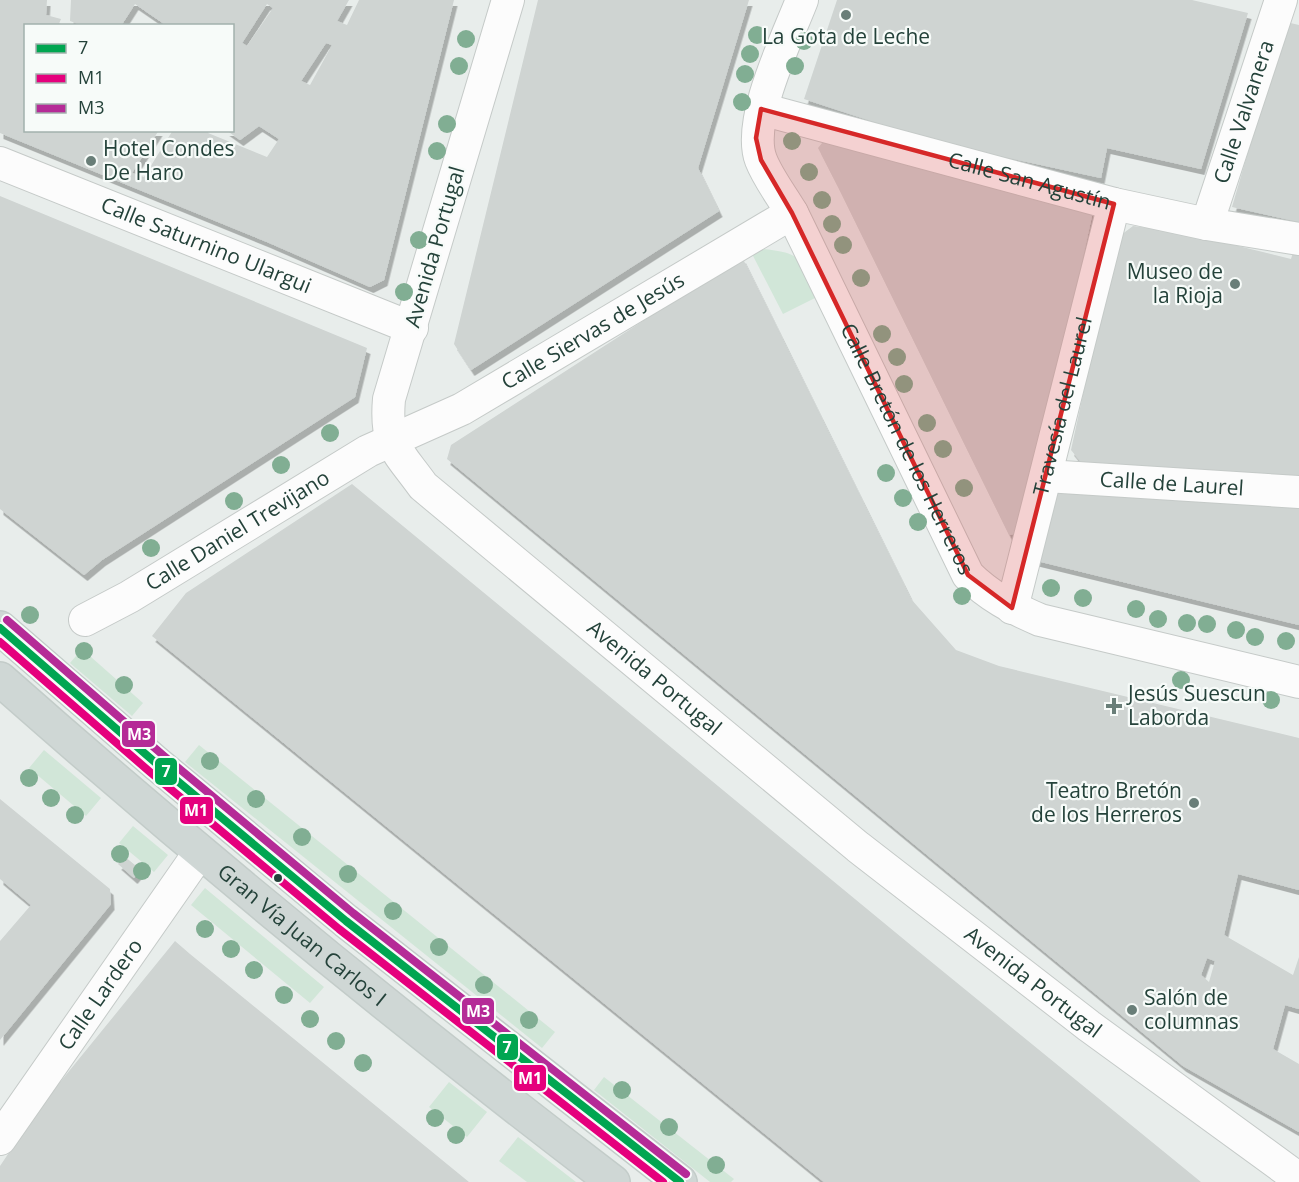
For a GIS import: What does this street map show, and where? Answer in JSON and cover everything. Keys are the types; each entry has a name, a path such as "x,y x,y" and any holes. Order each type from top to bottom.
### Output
{"main road":[{"name":"Gran Vía Juan Carlos I","path":"0,628 157,764 346,921 681,1182"},
{"name":"Gran Vía Juan Carlos I","path":"0,679 130,794 200,852 612,1182"}],"street":[{"name":"Avenida Portugal","path":"508,0 389,399 387,423 390,439 423,486 858,847 1089,1026 1299,1179"},
{"name":"Calle Bretón de los Herreros","path":"802,0 761,109 756,138 761,160 792,213 968,575 985,592 1012,608 1040,620 1299,682"},
{"path":"1283,0 1299,3"},
{"name":"Calle Valvanera","path":"1207,224 1283,0"},
{"name":"Calle San Agustín","path":"761,109 1114,204 1207,224 1299,239"},
{"name":"Calle Saturnino Ulargui","path":"0,163 412,328"},
{"name":"Travesía del Laurel","path":"1012,608 1114,204"},
{"name":"Calle Siervas de Jesús","path":"390,439 462,409 792,213"},
{"name":"Calle Daniel Trevijano","path":"85,620 129,597 390,439"},
{"name":"Calle de Laurel","path":"1046,476 1299,492"},
{"name":"Calle Lardero","path":"3,1129 200,852"}],"highlighted area":[{"path":"761,109 1114,204 1012,608 968,575 792,213 761,160 756,138"}],"green space":[{"path":"763,249 795,256 804,267 817,297 783,314 751,252"},
{"path":"82,649 143,703 132,716 70,663"},
{"path":"199,745 555,1032 542,1048 185,762"},
{"path":"44,750 101,798 86,816 29,768"},
{"path":"133,826 168,855 154,872 119,843"},
{"path":"205,888 324,987 310,1003 191,905"},
{"path":"604,1077 734,1179 731,1182 710,1182 594,1090"},
{"path":"449,1082 487,1112 467,1137 429,1107"},
{"path":"518,1137 576,1182 527,1182 499,1161"}],"building":[{"path":"0,0 47,0 46,15 61,19 59,24 24,24 24,132 158,132 132,173 144,177 172,132 209,132 267,157 279,139 259,126 240,140 229,132 234,132 234,24 164,24 135,4 122,24 78,24 70,21 71,0 349,0 337,21 347,25 359,0 454,0 384,280 370,287 267,242 0,133","holes":["267,4 273,8 247,46 242,43","326,43 332,45 310,85 301,81"]},
{"path":"538,0 749,0 698,168 719,211 471,370 454,344"},
{"path":"837,0 1192,0 1248,13 1201,169 1107,148 1101,178 935,142 804,99"},
{"path":"1286,22 1299,25 1299,222 1232,207"},
{"path":"831,132 1093,211 1024,532 1009,535 818,148"},
{"path":"0,196 367,348 355,397 102,560 84,575 0,509"},
{"path":"1133,226 1181,232 1291,259 1295,246 1299,246 1299,485 1084,466 1071,450 1117,238"},
{"path":"742,257 911,599 956,650 999,666 1299,738 1299,890 1238,874 1224,935 1293,975 1299,957 1299,1009 1285,1005 1273,1049 1299,1064 1299,1132 1183,1066 447,459 451,445","holes":["1207,958 1215,961 1209,982 1201,975"]},
{"path":"352,484 1201,1182 824,1182 152,636 186,593"},
{"path":"1048,488 1299,502 1299,625 1033,560"},
{"path":"0,799 110,889 111,904 0,1040 0,941 31,905 0,879"},
{"path":"124,856 141,870 134,878 118,864"},
{"path":"175,941 469,1182 0,1182 0,1166 39,1108"}],"transit line":[{"name":"M3","path":"7,620 164,756 353,913 686,1174"},
{"name":"7","path":"0,628 157,764 346,921 680,1182"},
{"name":"M1","path":"0,642 150,772 339,929 663,1182"}],"place":[{"name":"La Gota de Leche","path":"846,15"},
{"name":"Hotel Condes De Haro","path":"91,161"},
{"name":"Museo de la Rioja","path":"1235,284"},
{"name":"Jesús Suescun Laborda","path":"1114,706"},
{"name":"Teatro Bretón de los Herreros","path":"1194,803"},
{"name":"Salón de columnas","path":"1132,1010"}]}
